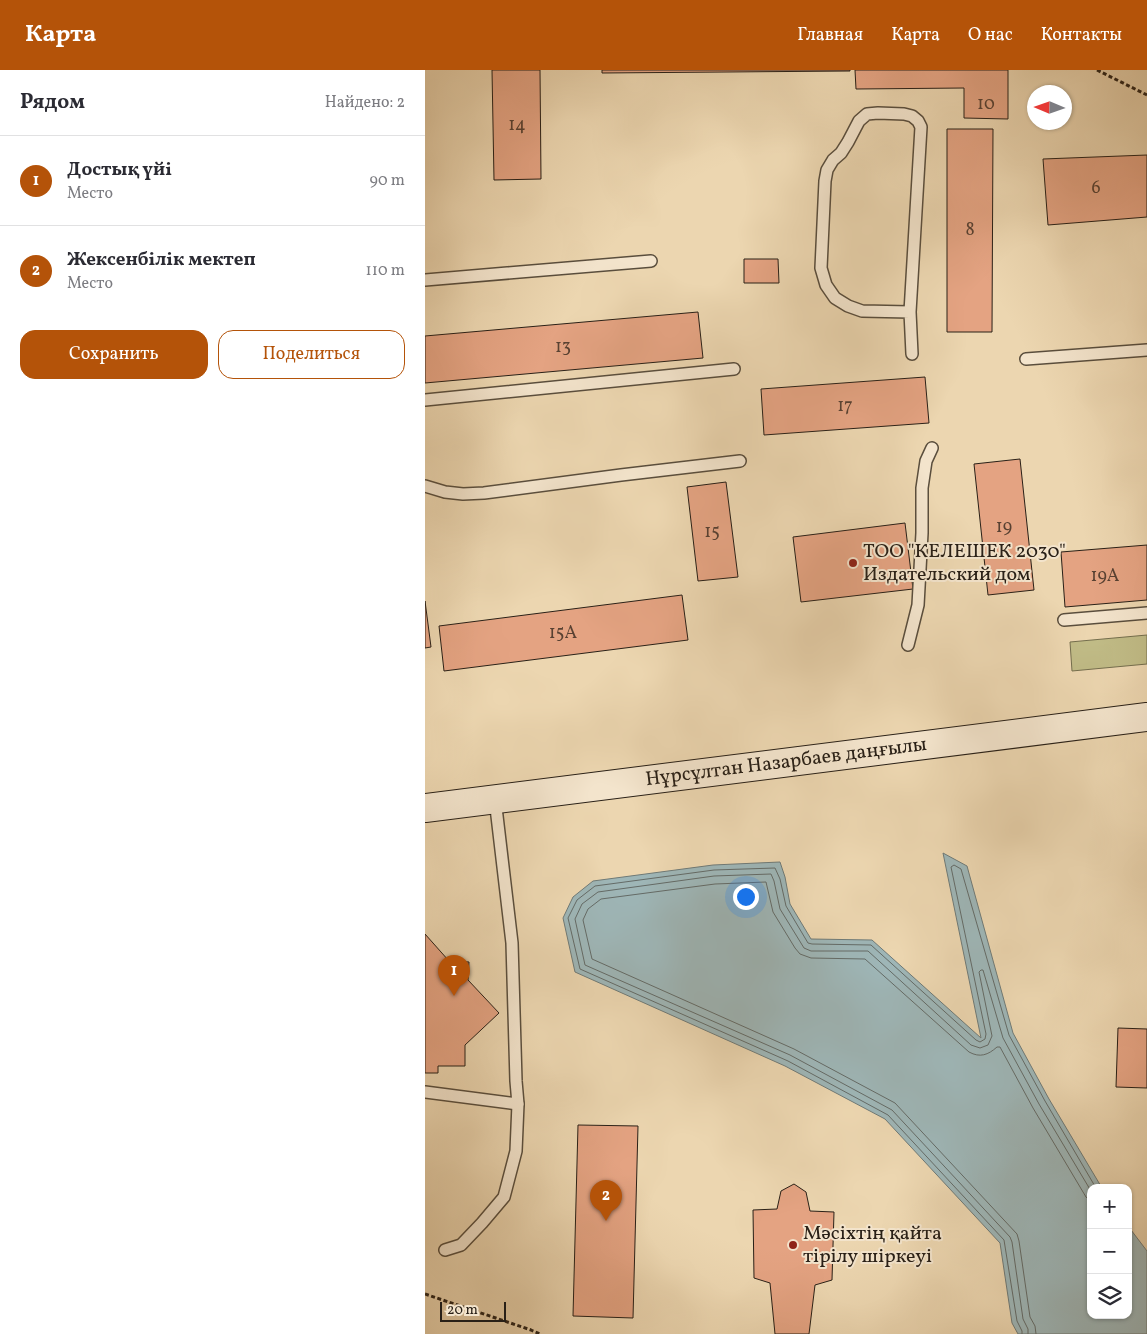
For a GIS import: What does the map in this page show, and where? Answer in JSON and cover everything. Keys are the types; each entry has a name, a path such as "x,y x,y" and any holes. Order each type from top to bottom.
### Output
{"main road":[{"name":"Нұрсұлтан Назарбаев даңғылы","path":"425,808 1147,717"}],"lane":[{"path":"910,312 862,311 849,306 835,298 826,286 821,268 827,170 833,160 841,153 859,121 867,114 904,114 918,120 921,127 910,312 911,354"},
{"path":"425,280 651,261"},
{"path":"1026,358 1147,350"},
{"path":"425,400 734,369"},
{"path":"909,646 918,605 922,488 926,461 932,448"},
{"path":"425,486 445,492 484,494 740,461"},
{"path":"1064,620 1147,613"},
{"path":"445,1250 461,1245 504,1197 516,1151 518,1104 512,943 495,799"},
{"path":"425,1092 518,1104"}],"path":[{"path":"1097,70 1147,95"},
{"path":"425,1294 540,1334"}],"shaded area":[{"path":"1147,635 1147,664 1072,671 1070,642"}],"water":[{"path":"943,853 967,866 1013,1033 1049,1099 1100,1184 1087,1184 1087,1319 1132,1319 1132,1231 1147,1251 1147,1334 1018,1334 1012,1323 1000,1243 885,1119 785,1066 575,972 563,918 573,897 593,881 713,865 780,862 790,904 811,939 872,940 981,1038"}],"building":[{"path":"492,70 540,70 541,179 494,180"},
{"path":"602,70 850,70 850,71 602,73"},
{"path":"855,70 1008,70 1008,119 964,118 964,88 856,89"},
{"path":"947,129 993,129 992,332 947,332"},
{"path":"1147,155 1147,217 1048,225 1043,159"},
{"path":"744,259 778,259 779,283 744,283"},
{"path":"698,312 703,358 425,383 425,336"},
{"path":"925,377 929,423 764,435 761,389"},
{"path":"1020,459 1034,590 988,595 974,464"},
{"path":"726,482 738,577 698,581 687,487"},
{"name":"ТОО \"КЕЛЕШЕК 2030\" Издательский дом","path":"905,523 913,589 801,602 793,537"},
{"path":"1147,545 1147,600 1065,607 1061,552"},
{"path":"682,595 688,640 444,671 439,626"},
{"path":"425,601 431,647 425,648"},
{"path":"425,934 449,961 469,962 468,980 499,1013 465,1045 465,1066 438,1066 438,1073 425,1073"},
{"path":"1118,1028 1147,1029 1147,1088 1116,1087"},
{"path":"578,1125 638,1126 633,1318 573,1316"},
{"name":"Мәсіхтің қайта тірілу шіркеуі","path":"794,1184 806,1192 810,1211 834,1212 832,1280 815,1285 809,1334 775,1334 770,1283 754,1278 753,1210 777,1209 781,1191"}],"place":[{"name":"ТОО \"КЕЛЕШЕК 2030\" Издательский дом","path":"853,563"},
{"name":"Достық үйі","path":"454,996"},
{"name":"Жексенбілік мектеп","path":"606,1221"},
{"name":"Мәсіхтің қайта тірілу шіркеуі","path":"793,1245"}]}
